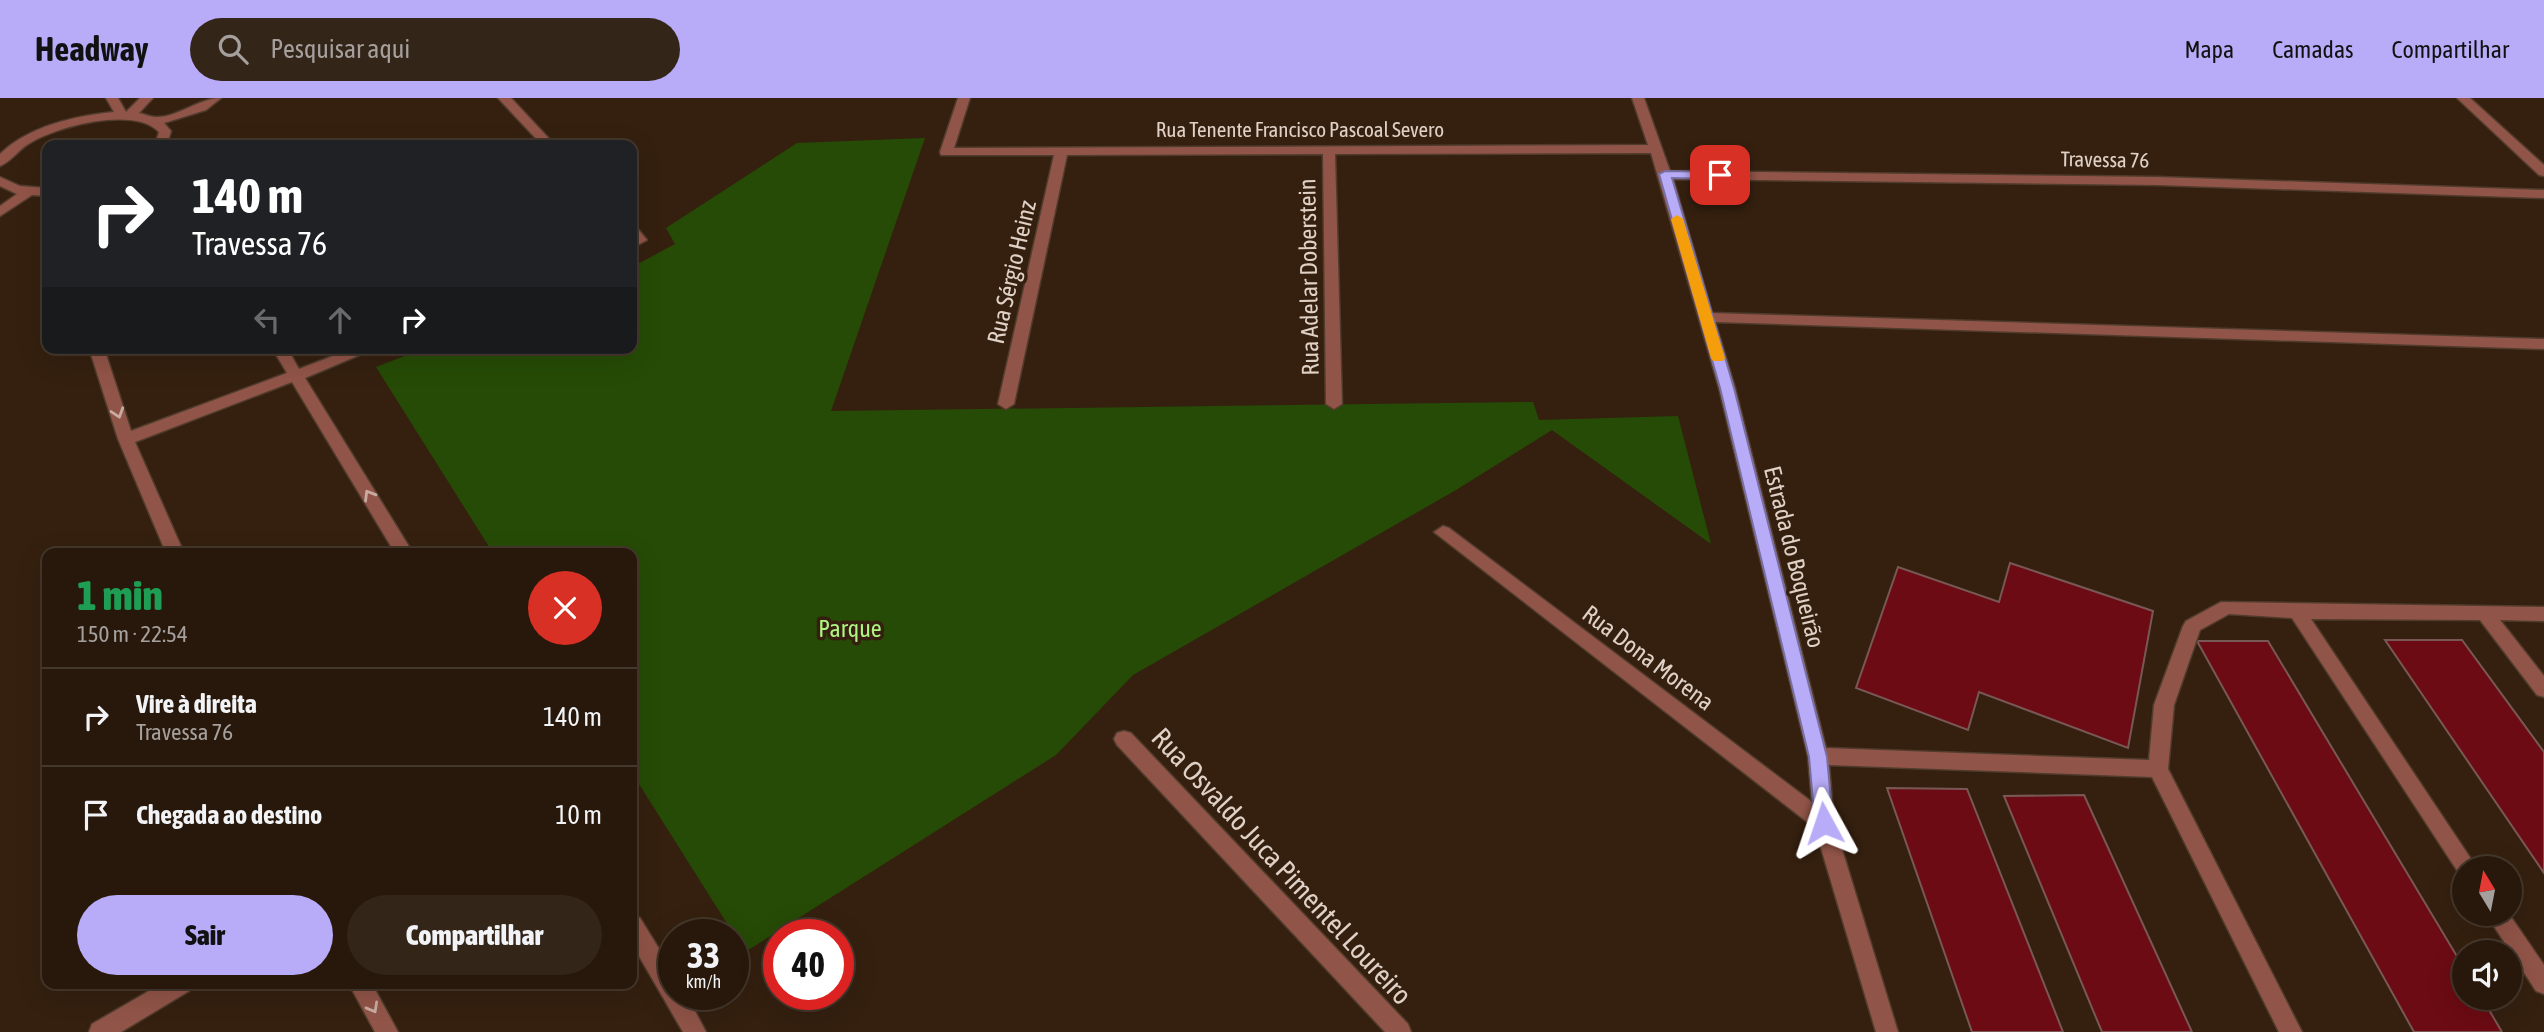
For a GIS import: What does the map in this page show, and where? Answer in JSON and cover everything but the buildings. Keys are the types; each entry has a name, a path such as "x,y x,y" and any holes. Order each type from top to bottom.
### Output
{"street":[{"path":"112,98 126,114"},
{"path":"126,114 147,98"},
{"path":"0,162 27,139 48,129 85,119 126,114 158,121 202,107 215,98"},
{"path":"504,98 545,140"},
{"name":"Rua Tenente Francisco Pascoal Severo","path":"964,98 946,152 1062,149 1655,149"},
{"name":"Estrada do Boqueirão","path":"1638,98 1665,174 1727,388 1818,757 1824,823 1887,1032"},
{"path":"2463,98 2544,172"},
{"path":"158,121 165,131 164,140"},
{"name":"Rua Sérgio Heinz","path":"1006,404 1062,149"},
{"name":"Rua Adelar Doberstein","path":"1329,150 1334,404"},
{"name":"Travessa 76","path":"1665,174 2158,181 2544,194"},
{"path":"0,183 39,192"},
{"path":"0,212 39,192"},
{"path":"1705,317 2544,344"},
{"path":"98,354 126,439 173,548"},
{"path":"283,354 401,548"},
{"path":"126,439 354,354"},
{"name":"Rua Dona Morena","path":"1443,532 1824,823"},
{"path":"2291,1032 2158,769 2164,705 2192,625 2227,607 2297,612 2544,614"},
{"path":"2297,612 2459,856"},
{"path":"2486,615 2544,690"},
{"name":"Rua Osvaldo Juca Pimentel Loureiro","path":"1124,739 1400,1032"},
{"path":"1818,757 2158,769"},
{"path":"2505,926 2544,984"},
{"path":"637,933 658,968"},
{"path":"100,1032 173,989"},
{"path":"363,989 387,1032"},
{"path":"683,1010 695,1032"}],"green space":[{"name":"Parque","path":"925,138 831,411 1533,402 1539,420 1678,416 1711,544 1552,430 1456,490 1133,675 1056,755 797,919 763,919 763,941 749,949 749,919 724,919 637,781 637,548 490,548 376,367 410,354 637,354 637,264 675,244 666,228 797,143"}],"slow traffic":[{"path":"1677,219 1718,358"}],"route":[{"path":"1720,175 1665,174 1727,388 1818,757 1824,823"}]}
